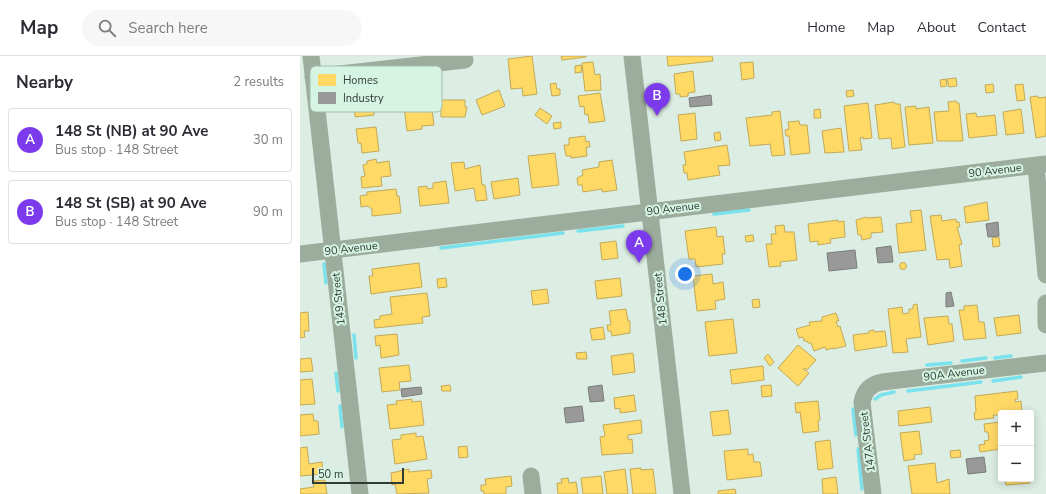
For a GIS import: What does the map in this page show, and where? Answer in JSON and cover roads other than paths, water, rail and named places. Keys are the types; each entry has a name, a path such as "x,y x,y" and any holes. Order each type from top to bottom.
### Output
{"street":[{"name":"149 Street","path":"311,56 312,66"},
{"name":"148 Street","path":"632,56 682,494"},
{"path":"412,66 465,60"},
{"name":"149 Street","path":"318,112 360,494"},
{"path":"1041,165 1046,275"},
{"name":"90 Avenue","path":"300,254 1041,165"},
{"path":"1046,303 1046,324"},
{"name":"90A Avenue","path":"866,391 873,385 882,382 1046,362"},
{"name":"147A Street","path":"866,391 863,407 873,494"},
{"path":"531,476 533,494"}],"waterway":[{"path":"714,214 749,210"},
{"path":"578,231 623,226"},
{"path":"441,248 563,233"},
{"path":"324,264 326,283"},
{"path":"354,335 356,358"},
{"path":"995,358 1011,356"},
{"path":"962,361 986,358"},
{"path":"927,365 951,363"},
{"path":"336,373 338,391"},
{"path":"993,381 1021,377"},
{"path":"908,391 981,382"},
{"path":"875,399 881,395 894,392"},
{"path":"340,406 342,427"},
{"path":"853,409 856,435"},
{"path":"858,449 862,489"}],"place":[{"name":"148 St (SB) at 90 Ave","path":"657,116"},
{"name":"148 St (NB) at 90 Ave","path":"639,263"}]}
